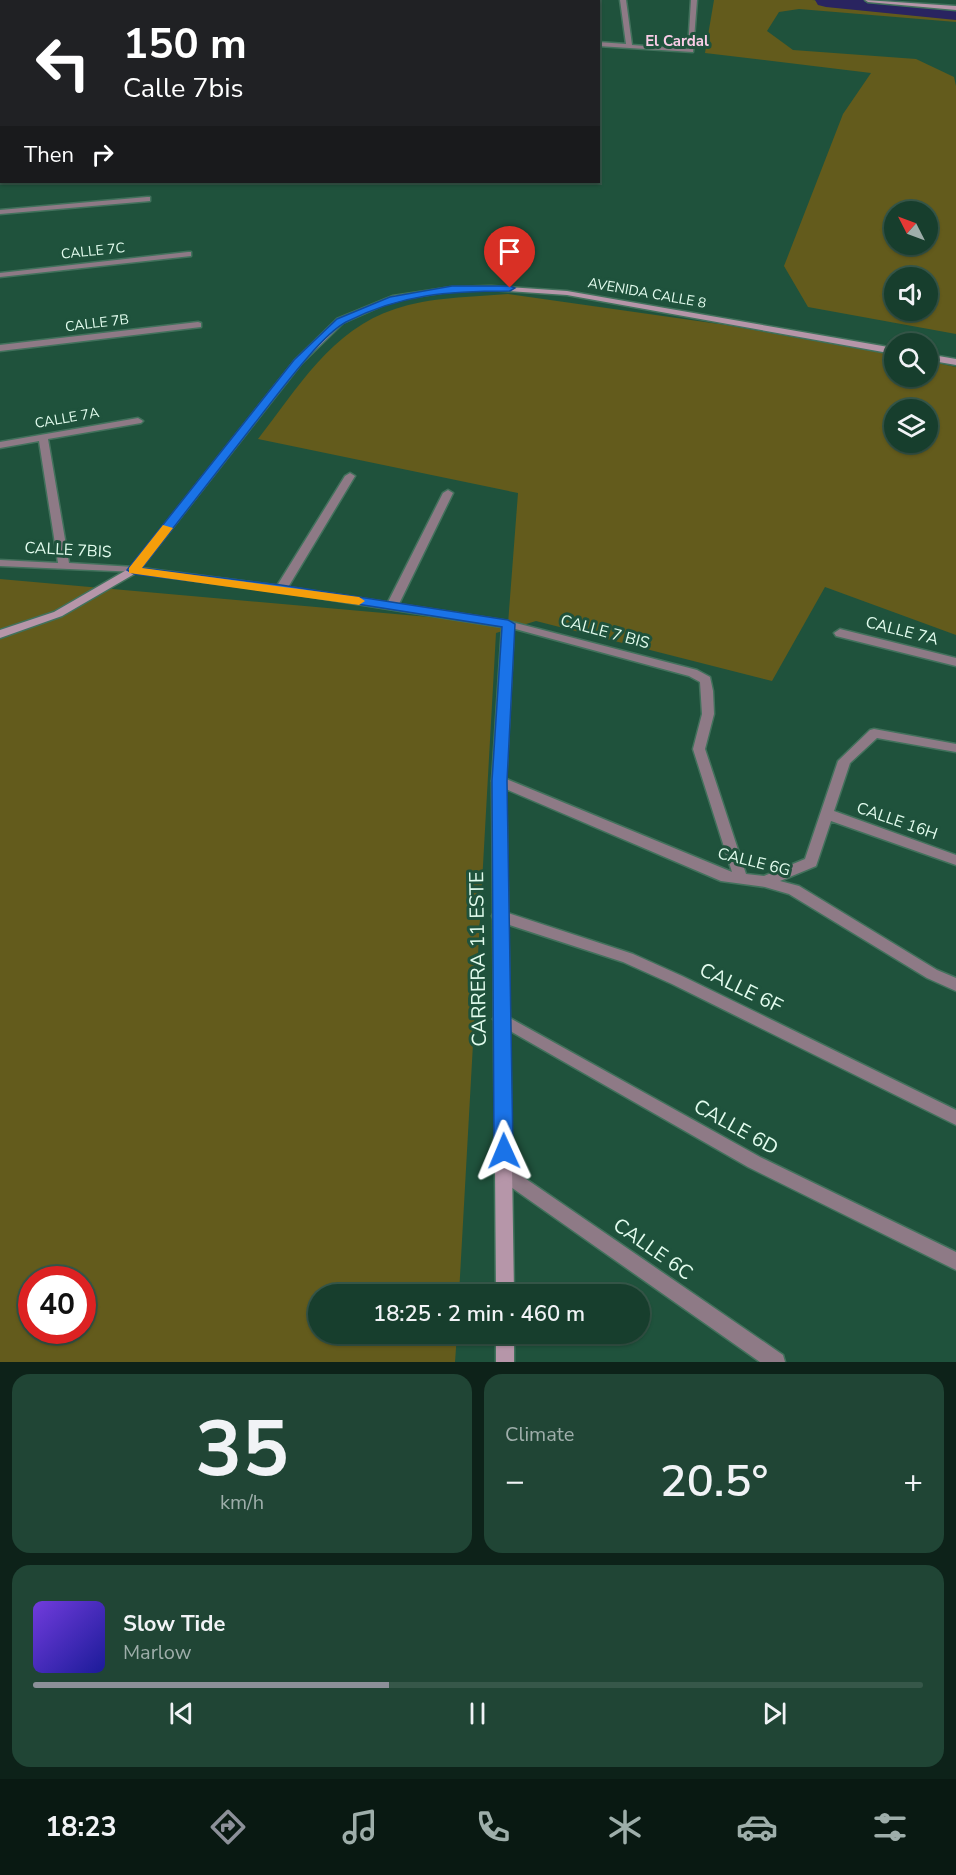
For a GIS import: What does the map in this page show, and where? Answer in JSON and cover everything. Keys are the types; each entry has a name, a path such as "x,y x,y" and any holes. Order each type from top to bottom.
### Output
{"main road":[{"path":"868,0 956,8"},
{"name":"AVENIDA CALLE 8","path":"134,570 298,362 340,321 393,298 452,288 567,292 884,349"},
{"path":"938,359 956,362"},
{"path":"0,634 58,614 134,570"},
{"name":"CALLE 7BIS","path":"134,570 281,589 508,624"},
{"name":"CARRERA 11 ESTE","path":"505,1284 499,781 508,624"},
{"path":"506,1344 507,1360"}],"street":[{"path":"623,0 629,46"},
{"path":"600,44 692,51 694,0"},
{"path":"0,212 147,199"},
{"name":"CALLE 7C","path":"0,275 188,254"},
{"name":"CALLE 7B","path":"0,348 198,325"},
{"name":"CALLE 7A","path":"0,445 138,421"},
{"path":"43,437 64,566"},
{"path":"281,589 350,476"},
{"path":"392,606 448,493"},
{"name":"CALLE 7BIS","path":"0,563 134,570"},
{"name":"CALLE 7 BIS","path":"508,624 693,673 706,680 708,692 706,725 700,736 699,749 741,879"},
{"name":"CALLE 7A","path":"840,633 956,662"},
{"path":"762,882 811,862 844,760 874,733 956,748"},
{"name":"CALLE 6G","path":"499,781 726,877 762,882 794,890 932,974 956,985"},
{"name":"CALLE 16H","path":"827,814 956,860"},
{"name":"CALLE 6F","path":"499,916 648,966 956,1118"},
{"name":"CALLE 6D","path":"501,1019 754,1162 956,1262"},
{"name":"CALLE 6C","path":"504,1173 776,1362"}],"shaded area":[{"path":"714,0 812,0 956,13 956,22 799,9 779,12 767,31 793,50 916,59 954,77 956,86 956,334 885,321 938,321 938,267 884,267 884,321 808,307 784,266 843,114 871,73 705,53"},
{"path":"508,294 726,325 884,353 884,387 938,387 938,363 956,367 956,635 825,587 772,681 536,621 496,633 460,1284 308,1284 308,1344 456,1344 455,1362 0,1362 0,579 508,624 518,493 258,439 302,381 334,346 352,331 373,318 395,309 451,298"}],"waterway":[{"path":"826,0 956,13"}],"slow traffic":[{"path":"167,528 134,570 359,601"}],"district":[{"name":"El Cardal","path":"677,41"}],"route":[{"path":"504,1151 499,916 499,781 508,624 281,589 134,570 298,362 340,321 363,309 393,298 423,292 452,288 510,288"}]}
